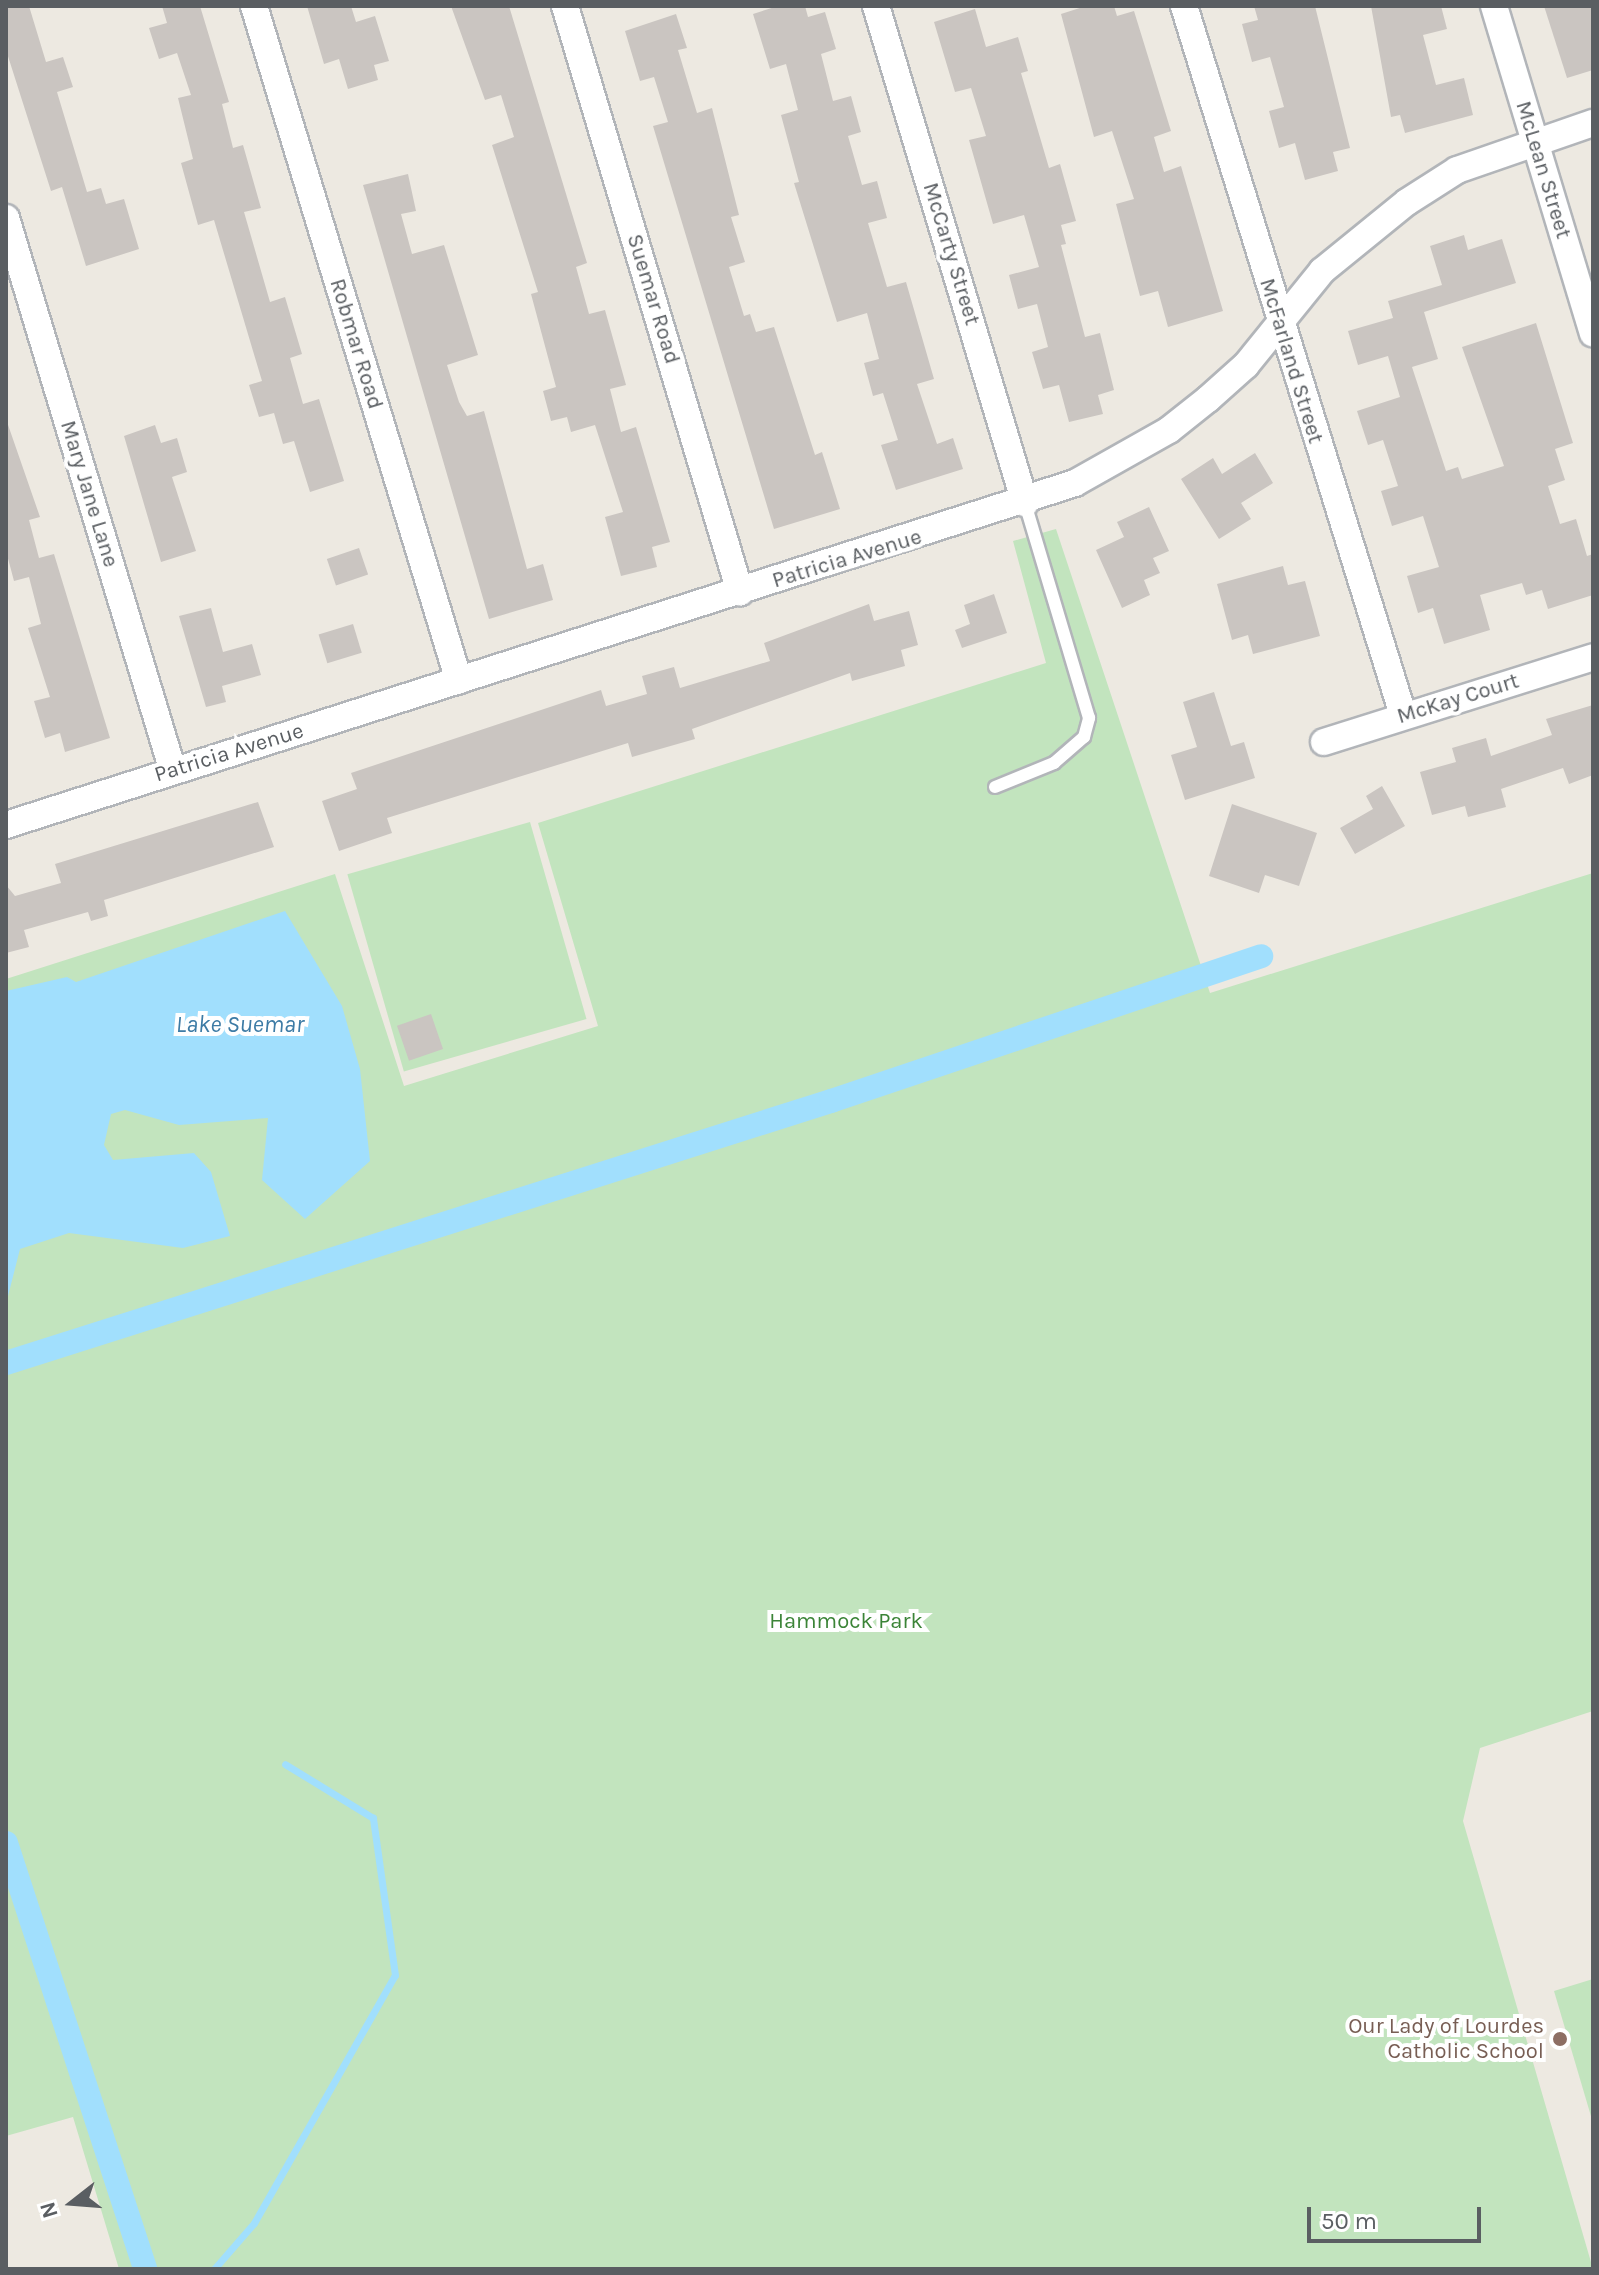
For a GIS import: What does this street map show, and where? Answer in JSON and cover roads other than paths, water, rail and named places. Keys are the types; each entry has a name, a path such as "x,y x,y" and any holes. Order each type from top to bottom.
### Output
{"street":[{"name":"Robmar Road","path":"254,6 459,681"},
{"name":"Suemar Road","path":"565,6 740,592"},
{"name":"McCarty Street","path":"876,6 1025,503"},
{"name":"McFarland Street","path":"1184,6 1279,322 1403,715"},
{"name":"McLean Street","path":"1494,6 1593,333"},
{"name":"Patricia Avenue","path":"6,825 1025,503 1075,483 1169,430 1246,365 1322,271 1407,202 1457,170 1593,123"},
{"name":"Mary Jane Lane","path":"6,218 173,771"},
{"name":"McKay Court","path":"1324,742 1593,657"}],"lane":[{"path":"995,787 1054,763 1084,737 1089,718 1025,503"}],"water":[{"name":"Lake Suemar","path":"285,911 342,1006 360,1069 370,1161 305,1219 262,1180 268,1118 179,1125 125,1110 111,1114 104,1145 113,1160 194,1153 211,1172 230,1236 183,1248 69,1233 20,1249 6,1304 6,991 67,977 76,982"}],"waterway":[{"path":"6,1363 831,1101 1261,956"},
{"path":"214,2269 254,2223 395,1975 373,1818 285,1764"},
{"path":"6,1843 145,2269"}],"place":[{"name":"Our Lady of Lourdes Catholic School","path":"1560,2039"}],"park label":[{"name":"Hammock Park","path":"846,1622"}]}
